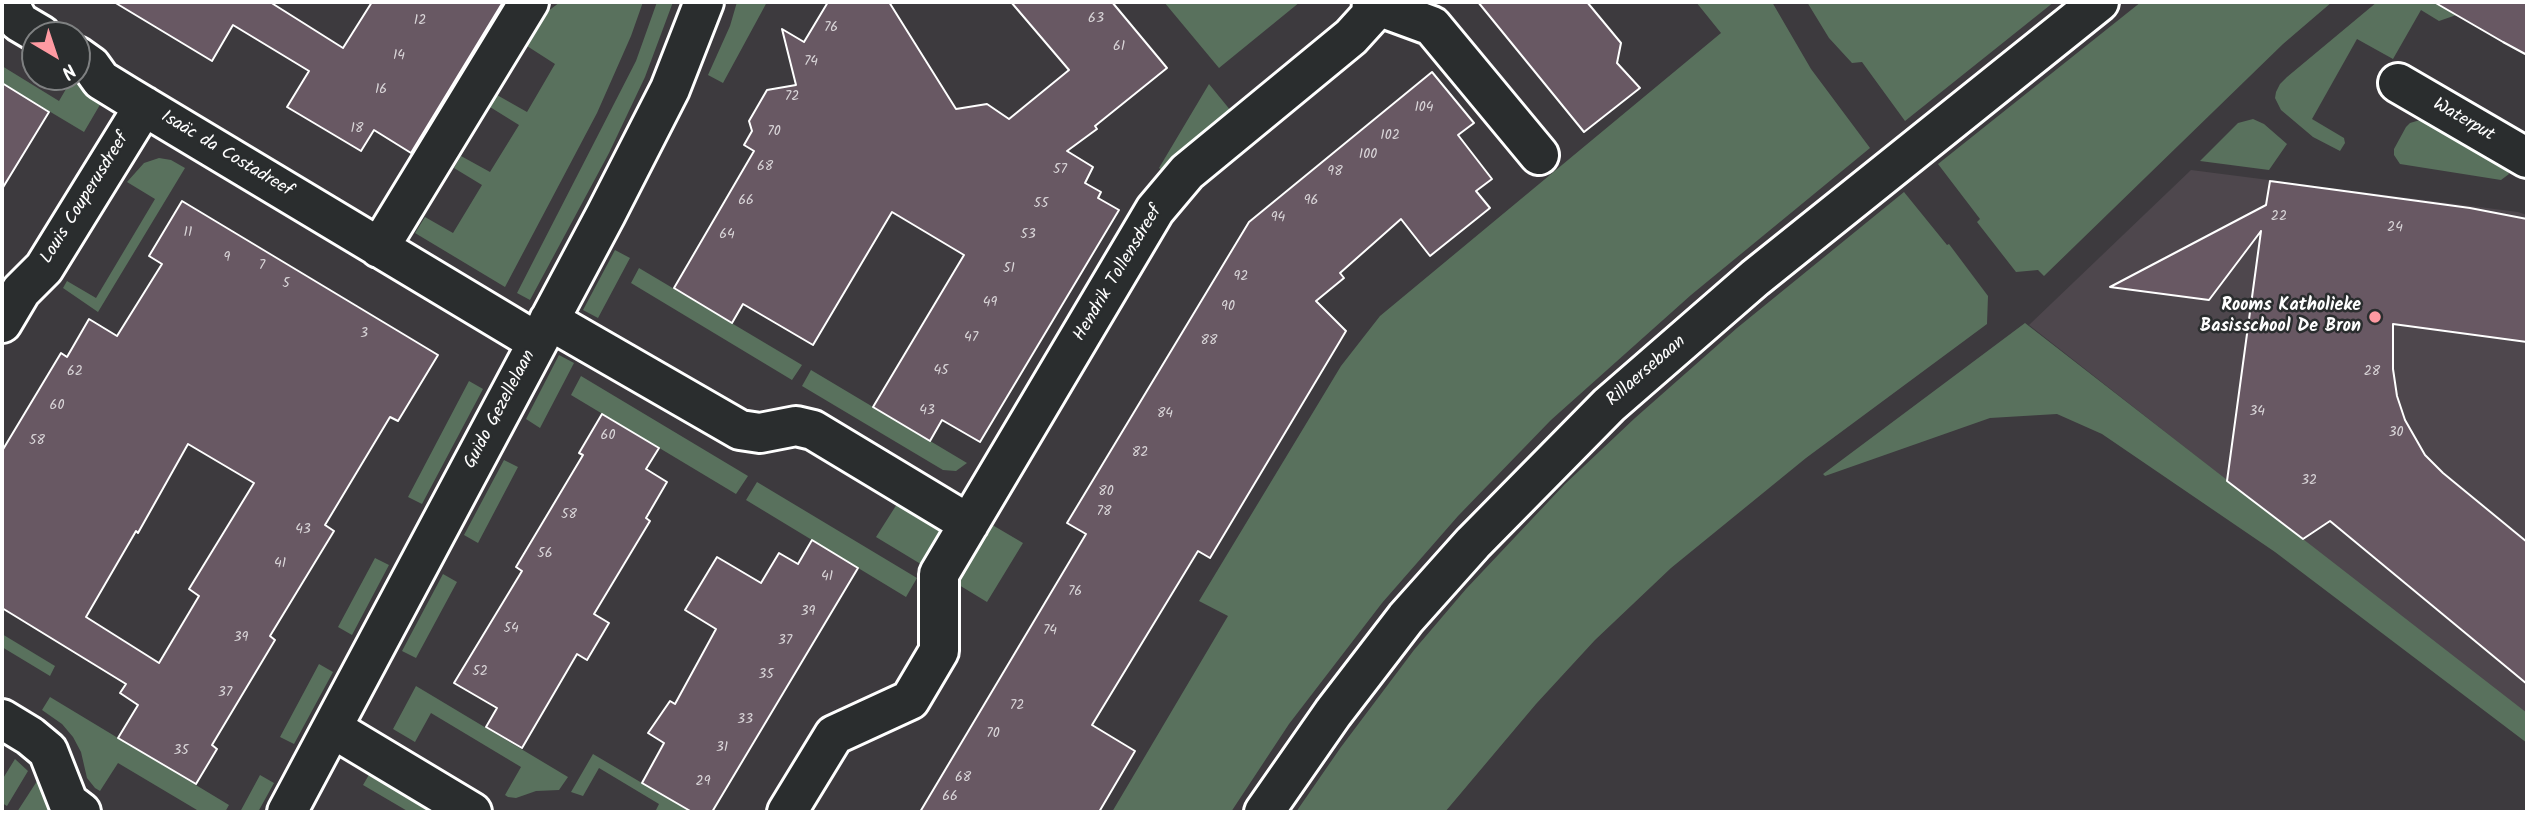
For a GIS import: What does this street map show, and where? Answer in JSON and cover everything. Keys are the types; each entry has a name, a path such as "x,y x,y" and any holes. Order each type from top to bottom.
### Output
{"street":[{"path":"8,2 21,23"},
{"path":"379,248 529,2"},
{"name":"Guido Gezellelaan","path":"287,812 670,89 704,2"},
{"name":"Rillaersebaan","path":"1264,812 1333,713 1406,618 1473,543 1609,405 1755,278 2099,2"},
{"name":"Hendrik Tollensdreef","path":"787,812 834,735 910,700 939,651 939,574 1156,210 1187,172 1351,37 1371,15 1372,3 1432,26 1539,155"},
{"name":"Isaäc da Costadreef","path":"91,66 101,80 379,248 543,331"},
{"name":"Waterput","path":"2398,83 2527,158"},
{"name":"Louis Couperusdreef","path":"2,323 21,291 44,268 144,106"},
{"path":"543,331 740,430 760,433 796,426 813,430 969,524"},
{"path":"2,719 48,751 68,802 81,812"},
{"path":"332,728 472,812"}],"shaded area":[{"path":"2191,170 2527,215 2527,716 2029,325"}],"green space":[{"path":"560,2 643,2 597,113 505,287 415,233 425,217 453,233 482,185 454,168 461,156 490,172 519,125 490,107 497,95 527,112 555,64 527,46 547,12"},
{"path":"657,2 673,2 645,77 609,153 530,300 517,293 636,61"},
{"path":"737,2 767,2 723,83 708,75 730,26"},
{"path":"1164,2 1300,2 1219,68"},
{"path":"1696,2 1772,2 1811,69 1870,148 1691,295 1551,420 1458,516 1382,603 1289,724 1231,812 1112,812 1228,616 1199,601 1341,366 1380,316 1721,33"},
{"path":"1807,2 2054,2 1905,121 1862,62 1852,63 1829,38"},
{"path":"2141,2 2332,2 2283,44 2044,276 2038,270 2016,272 1977,222 1980,219 1938,164"},
{"path":"2377,2 2471,2 2465,12 2439,21 2421,10 2393,59 2357,39 2312,119 2344,138 2345,143 2340,151 2313,137 2281,110 2275,98 2276,92 2287,77"},
{"path":"2,66 21,78 21,91 43,91 59,101 65,91 91,90 101,103 84,132 2,83"},
{"path":"1209,84 1231,111 1163,171 1159,168"},
{"path":"2253,119 2264,124 2287,144 2269,170 2200,161 2238,123"},
{"path":"2420,120 2507,169 2509,174 2501,180 2400,164 2394,155 2394,149 2406,127"},
{"path":"159,158 171,160 185,168 98,312 63,288 67,281 96,298 155,199 127,182 144,163"},
{"path":"1904,192 1947,245 1949,244 1988,296 1987,324 1806,458 1671,568 1595,640 1536,704 1445,812 1296,812 1414,650 1466,589 1565,484 1737,328"},
{"path":"615,250 630,258 598,318 583,310"},
{"path":"639,268 802,365 792,380 631,283"},
{"path":"2025,323 2527,713 2527,743 2275,552 2102,434 2057,414 1990,418 1825,476 1823,474"},
{"path":"559,355 574,363 540,428 526,419"},
{"path":"811,370 967,463 956,471 943,470 802,386"},
{"path":"581,376 748,476 736,494 571,395"},
{"path":"469,381 483,389 422,504 408,497"},
{"path":"504,460 518,467 478,543 464,535"},
{"path":"757,482 917,578 906,597 746,500"},
{"path":"897,504 944,531 924,566 876,537"},
{"path":"989,523 1023,543 987,602 954,582"},
{"path":"375,558 389,565 352,635 338,627"},
{"path":"443,574 457,582 416,658 402,651"},
{"path":"2,634 55,666 50,676 2,647"},
{"path":"319,664 333,672 294,744 280,737"},
{"path":"416,686 568,777 559,790 536,791 516,798 508,797 505,795 521,767 431,713 415,742 393,729"},
{"path":"50,697 229,805 225,812 196,812 197,810 118,763 100,791 95,788 87,778 81,752 73,737 62,724 42,710"},
{"path":"593,754 691,812 655,812 659,804 599,768 583,796 571,792"},
{"path":"15,759 28,771 7,806 2,803 2,780"},
{"path":"370,773 437,812 409,812 363,785"},
{"path":"260,775 274,783 258,812 240,812"},
{"path":"39,778 46,804 52,812 17,812"}],"building":[{"path":"114,2 270,2 343,48 372,2 503,2 411,153 374,130 361,151 287,107 309,71 233,25 212,61"},
{"path":"828,2 889,2 956,109 987,104 1009,119 1069,70 1011,2 1112,2 1167,68 1095,126 1097,129 1067,151 1093,167 1085,183 1101,192 1098,198 1119,210 980,442 942,420 930,441 873,407 964,255 892,212 813,345 743,304 732,323 674,288 754,151 744,145 752,131 749,121 767,90 796,85 782,29 804,42"},
{"path":"1478,2 1587,2 1621,43 1617,63 1640,88 1584,132"},
{"path":"2434,2 2527,2 2527,55 2503,42"},
{"path":"1432,72 1474,123 1458,135 1492,179 1476,191 1490,208 1430,256 1401,219 1340,273 1344,278 1316,301 1346,331 1210,558 1198,551 1092,725 1135,751 1099,812 920,812 1086,534 1067,523 1249,222"},
{"path":"2,83 49,112 2,189"},
{"path":"2270,181 2470,208 2527,219 2527,342 2393,324 2393,369 2397,396 2405,420 2425,455 2527,542 2527,684 2330,521 2303,539 2227,481 2261,231 2209,300 2110,287 2266,205"},
{"path":"182,201 438,355 398,421 390,417 325,525 334,531 270,636 275,640 212,745 217,749 196,784 118,738 138,705 120,693 126,684 2,608 2,451 61,353 67,357 89,319 117,336 162,264 149,256","holes":["188,444 254,483 189,589 199,596 159,663 86,617 136,531 138,533"]},
{"path":"602,414 659,448 646,469 667,482 646,518 650,521 594,614 609,623 587,660 577,654 522,748 486,727 497,708 454,683 522,571 516,567 583,455 579,453"},
{"path":"812,540 858,568 712,812 692,812 642,783 664,743 648,733 670,701 675,704 716,629 685,610 717,557 761,583 779,553 798,564"}],"place":[{"name":"Rooms Katholieke Basisschool De Bron","path":"2375,317"}]}
